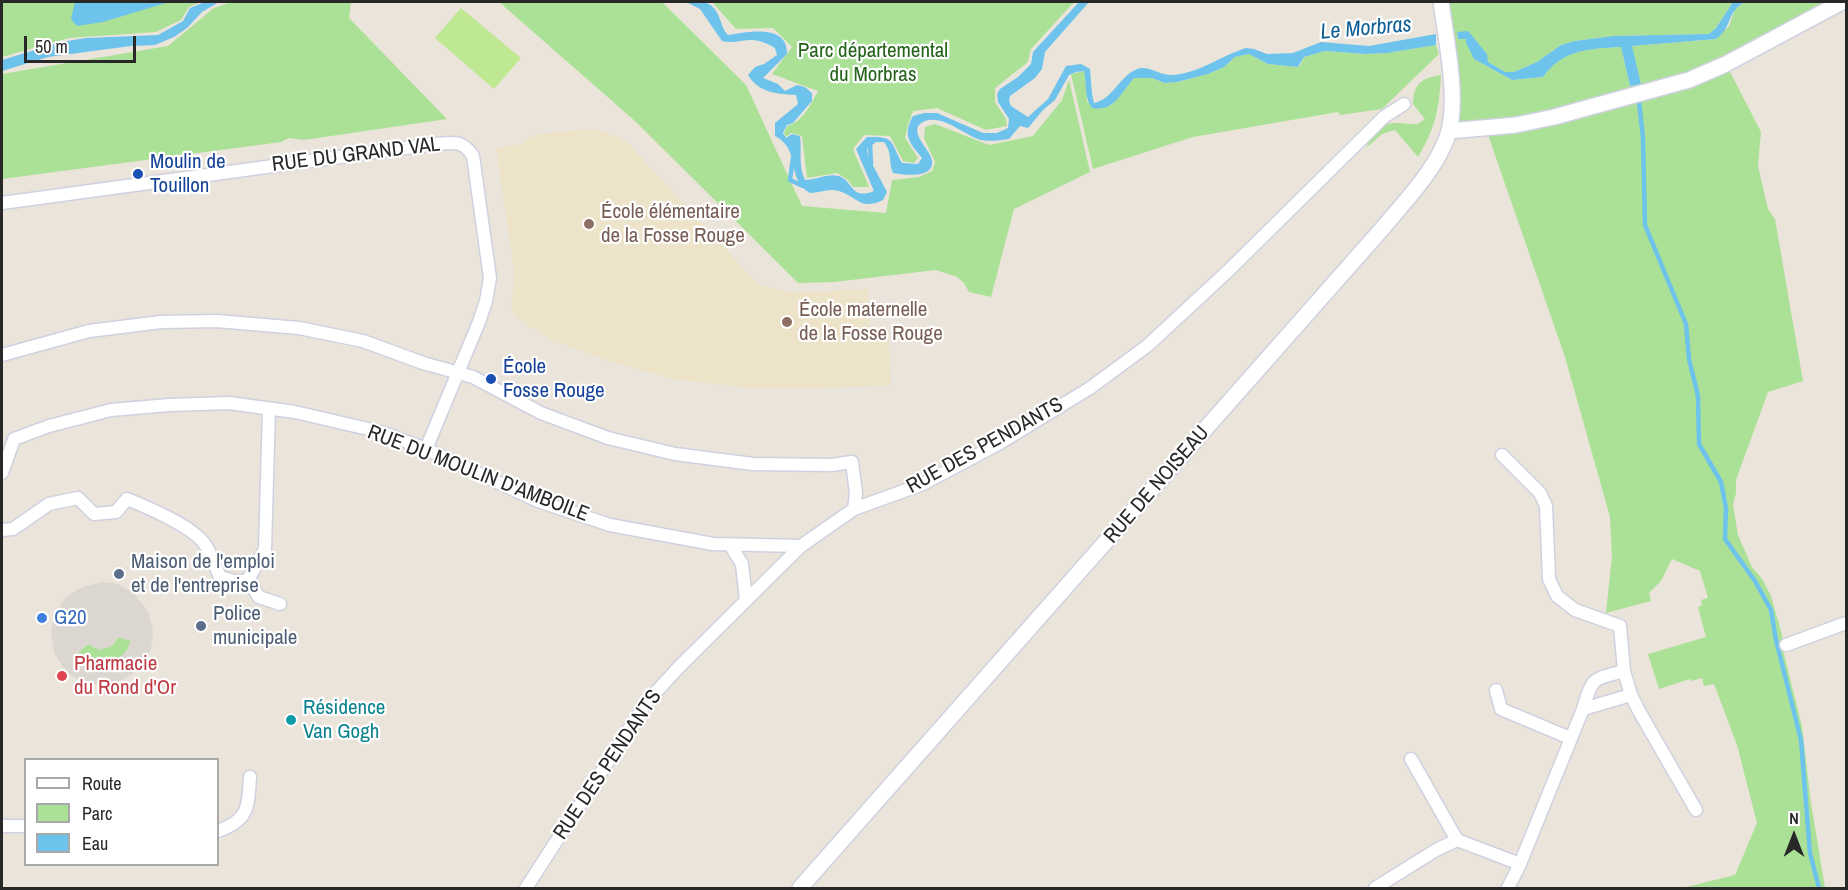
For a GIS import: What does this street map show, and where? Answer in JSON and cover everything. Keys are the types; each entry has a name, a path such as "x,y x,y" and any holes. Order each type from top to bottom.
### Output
{"street":[{"path":"1449,131 1516,125 1554,117 1689,80 1726,64 1842,2"},
{"name":"RUE DE NOISEAU","path":"800,888 1420,183 1438,156 1449,131 1453,100 1442,3"},
{"name":"RUE DES PENDANTS","path":"526,888 645,704 679,667 801,546 854,509 923,484 990,448 1090,388 1147,346 1228,271 1384,117 1404,104"},
{"name":"RUE DU GRAND VAL","path":"2,203 435,144 459,143 468,148 473,156 490,278 483,312 426,449"},
{"path":"2,355 89,331 161,322 217,321 299,328 352,339 423,363 457,371 541,413 608,438 675,454 753,464 832,465 852,462 856,493 854,509"},
{"name":"RUE DU MOULIN D'AMBOILE","path":"2,473 14,439 49,426 111,410 229,403 295,412 381,432 426,449 537,501 610,525 731,546 801,546"},
{"path":"2,530 13,529 49,504 78,498 94,514 116,512 127,499 150,508 181,525 203,542 220,577 237,582 248,580 266,549 269,409"},
{"path":"1502,455 1540,493 1546,506 1549,579 1557,596 1575,610 1620,626 1624,670 1631,695 1696,810"},
{"path":"731,546 742,564 746,600"},
{"path":"248,580 259,597 280,604"},
{"path":"1785,645 1846,623"},
{"path":"1508,888 1583,709 1590,685 1596,680 1624,670"},
{"path":"1496,690 1501,709 1570,738"},
{"path":"1583,709 1631,695"},
{"path":"1411,759 1457,840 1520,864"},
{"path":"219,831 232,826 247,810 249,777"},
{"path":"2,826 24,826"},
{"path":"1375,888 1436,850 1457,840"}],"shaded area":[{"path":"587,129 605,132 627,142 758,284 789,293 868,289 869,329 888,328 891,386 757,389 674,379 611,362 550,339 516,318 511,307 514,285 513,263 496,148 523,144 533,135"},
{"path":"102,582 118,584 134,593 149,613 153,632 151,650 139,669 121,681 102,685 82,681 64,669 54,652 51,631 54,616 65,598 82,587","holes":["118,637 131,641 126,652 116,660 102,664 83,658 78,653 88,644 100,650 111,647"]}],"green space":[{"path":"2,2 200,2 189,7 181,20 156,32 69,38 2,57"},
{"path":"231,2 351,2 349,18 447,119 304,140 289,138 281,142 2,179 2,74 168,46 214,8"},
{"path":"499,2 662,2 746,85 802,206 886,213 892,180 919,177 932,171 935,162 924,138 925,127 935,124 989,145 1033,136 1062,100 1069,80 1090,172 1014,209 991,297 969,292 957,277 936,270 834,282 798,283 635,121"},
{"name":"Parc départemental du Morbras","path":"712,2 1074,2 1031,49 1028,62 995,88 995,102 1006,119 1007,126 986,130 937,108 913,111 905,138 918,158 914,163 903,161 890,136 864,135 853,149 869,187 853,187 848,180 837,173 807,178 802,136 791,133 786,137 784,133 787,126 793,124 806,112 818,91 772,74 792,47 773,28 736,29"},
{"path":"1441,2 1733,2 1716,28 1709,34 1613,36 1575,41 1561,45 1537,62 1514,72 1505,72 1488,62 1485,52 1478,45 1462,32 1457,32 1458,39 1465,38 1474,59 1512,80 1543,77 1551,67 1568,55 1598,48 1621,47 1630,86 1641,83 1631,46 1716,39 1729,26 1735,9 1745,2 1842,2 1726,64 1761,132 1758,166 1768,209 1775,219 1803,381 1768,392 1736,480 1733,505 1738,535 1752,567 1763,580 1771,596 1782,635 1783,650 1802,726 1811,803 1825,888 1682,888 1735,875 1757,823 1737,745 1714,684 1704,686 1702,678 1691,681 1690,679 1659,689 1648,654 1706,637 1698,607 1702,605 1701,600 1708,598 1700,571 1672,559 1661,581 1649,593 1651,601 1606,613 1612,556 1610,517 1565,357 1486,129 1449,131"},
{"path":"461,8 521,58 494,89 435,38"},
{"path":"1436,45 1439,54 1382,109 1340,115 1338,112 1193,137 1093,169 1071,74 1084,71 1087,102 1112,105 1134,78 1152,78 1165,83 1178,82 1208,74 1224,67 1235,57 1249,54 1268,64 1298,67 1304,57 1325,51 1387,53"},
{"path":"1441,75 1435,118 1418,157 1395,130 1382,134 1366,148 1375,133 1387,124 1418,124 1425,119 1413,104 1415,91 1423,80"},
{"path":"118,637 131,640 128,649 116,660 100,663 77,653 88,644 95,648 114,644"}],"water":[{"path":"75,2 169,2 103,22 77,26 71,19"},
{"path":"205,2 219,2 202,12 187,28 174,37 155,45 48,57 2,71 2,60 61,42 86,38 158,35 183,21 190,8"},
{"path":"686,2 704,2 712,6 728,35 765,32 781,38 787,54 763,78 778,84 785,91 797,85 805,87 812,93 812,101 793,123 787,125 783,133 786,138 792,134 800,136 801,163 805,180 830,175 838,176 860,193 874,191 856,149 867,137 888,139 902,163 918,164 922,158 911,143 908,134 913,116 937,113 983,133 997,133 1008,128 1009,119 998,102 997,94 1031,64 1033,52 1079,2 1089,2 1045,52 1042,69 1035,78 1010,96 1011,106 1028,117 1048,99 1066,66 1081,64 1090,69 1094,103 1101,101 1134,70 1145,68 1169,75 1183,74 1246,48 1267,54 1293,53 1321,42 1369,46 1436,34 1436,45 1387,53 1325,51 1304,57 1298,67 1268,64 1249,54 1235,57 1224,67 1208,74 1177,82 1165,83 1152,78 1134,78 1112,104 1100,108 1092,108 1089,104 1084,71 1076,72 1069,75 1055,100 1028,128 1020,126 1009,139 981,140 939,120 925,121 919,125 917,130 932,161 928,171 923,173 911,175 893,173 887,146 884,142 876,142 867,149 868,156 887,192 883,200 864,204 839,191 810,193 802,187 798,180 788,149 775,136 775,123 798,104 796,95 763,89 757,86 748,75 755,67 777,55 775,48 755,40 722,41 700,9"},
{"path":"1733,2 1745,2 1734,12 1724,31 1716,39 1632,46 1641,84 1630,86 1621,47 1578,52 1559,61 1543,77 1512,80 1474,59 1466,39 1458,39 1457,32 1468,31 1487,54 1488,62 1505,72 1514,72 1537,62 1561,45 1575,41 1613,36 1709,34 1716,28"}],"waterway":[{"path":"1639,101 1643,138 1645,225 1686,324 1689,359 1698,396 1699,444 1721,482 1726,508 1725,539 1755,581 1771,610 1776,640 1801,740 1810,853 1819,888"},
{"name":"Le Morbras","path":"870,144 871,164"},
{"name":"Le Morbras","path":"793,158 790,180 803,186"}],"place":[{"name":"Moulin de Touillon","path":"138,174"},
{"name":"École élémentaire de la Fosse Rouge","path":"589,224"},
{"name":"École maternelle de la Fosse Rouge","path":"787,322"},
{"name":"École Fosse Rouge","path":"491,379"},
{"name":"Maison de l'emploi et de l'entreprise","path":"119,574"},
{"name":"G20","path":"42,618"},
{"name":"Police municipale","path":"201,626"},
{"name":"Pharmacie du Rond d'Or","path":"62,676"},
{"name":"Résidence Van Gogh","path":"291,720"}]}
